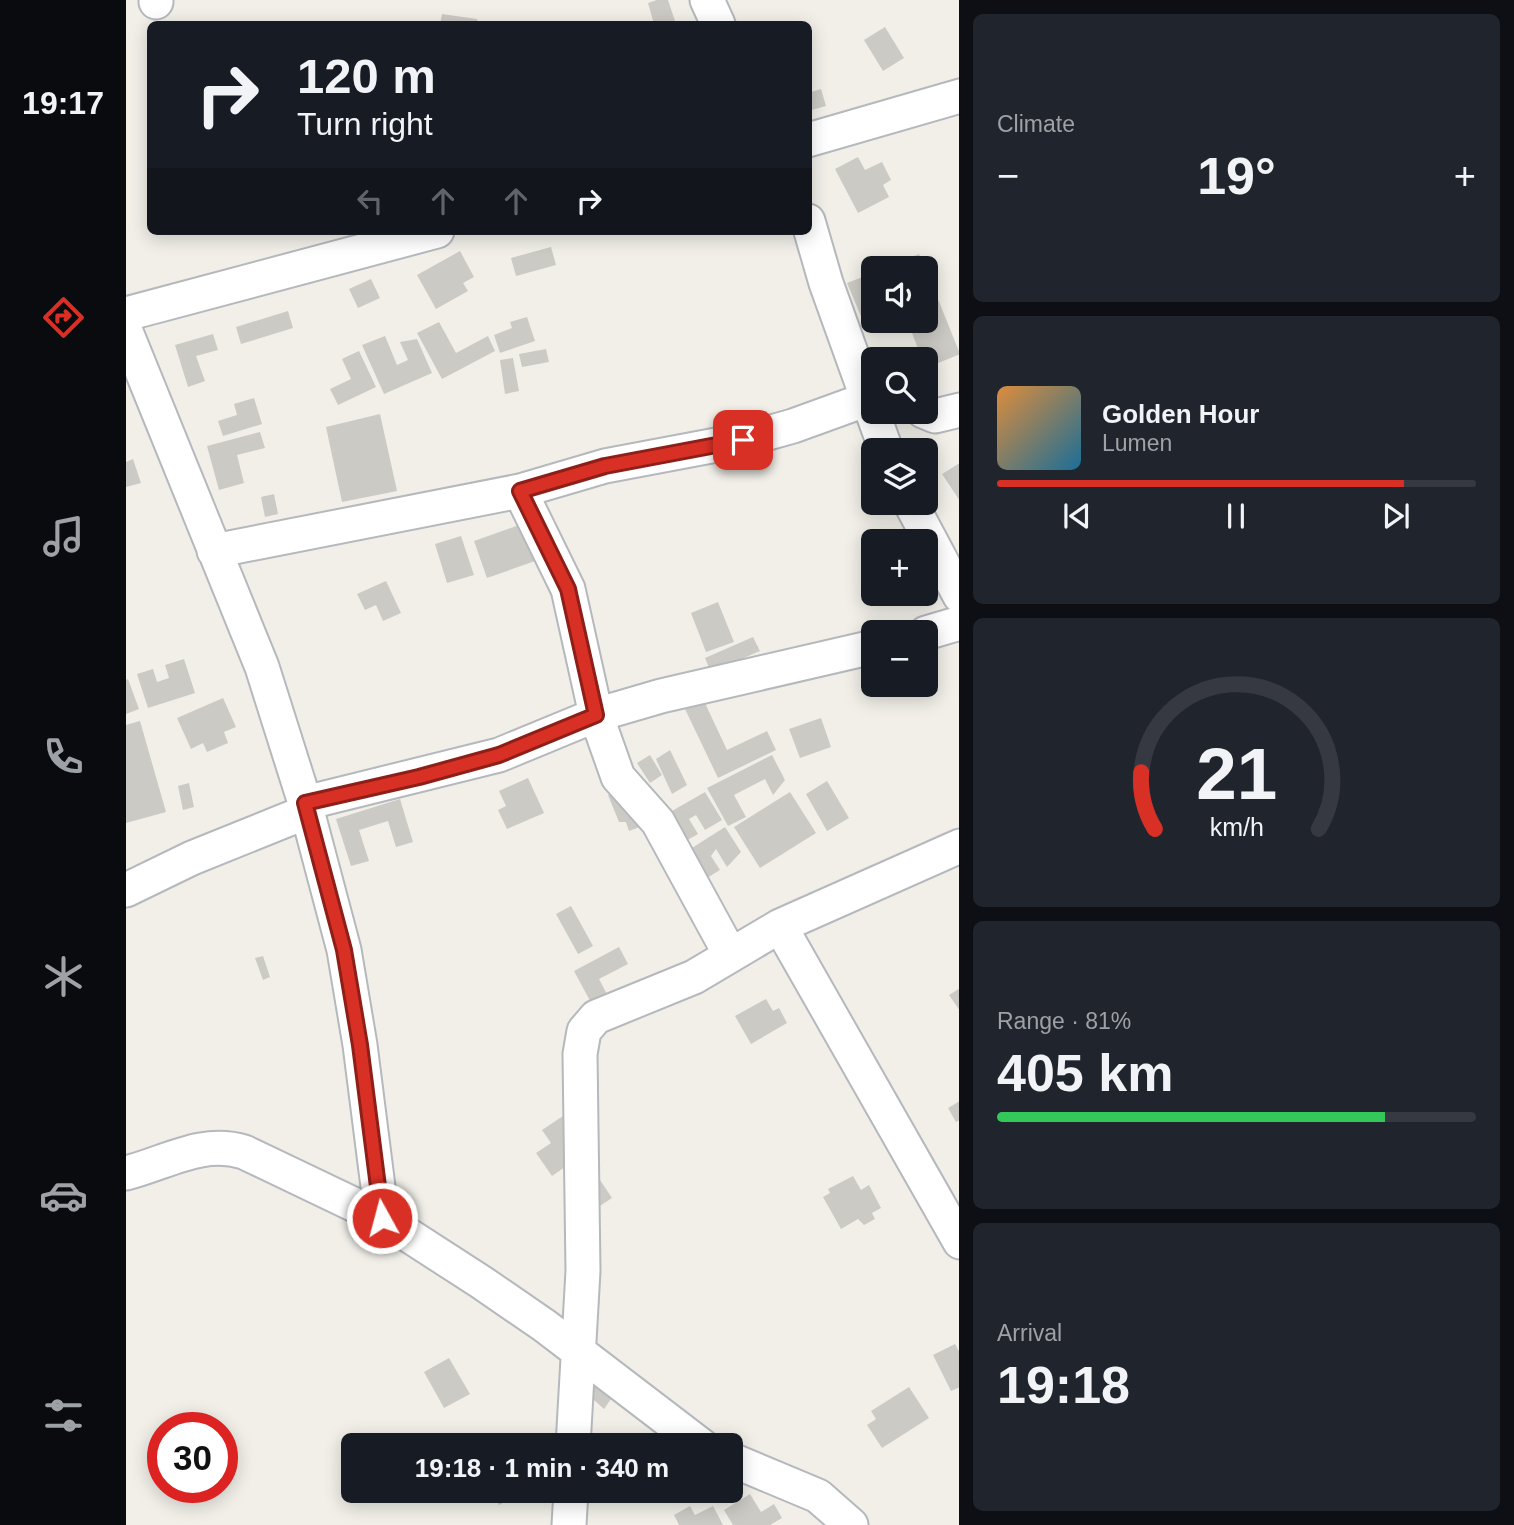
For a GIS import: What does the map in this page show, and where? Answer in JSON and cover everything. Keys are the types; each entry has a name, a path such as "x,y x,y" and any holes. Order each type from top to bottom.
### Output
{"street":[{"path":"707,0 717,21"},
{"path":"812,139 959,96"},
{"path":"126,314 422,235"},
{"path":"812,235 825,283 861,375"},
{"path":"126,332 262,667 306,808 344,950 360,1045 382,1218"},
{"path":"214,551 520,491 605,466 755,436 861,401"},
{"path":"938,415 959,410"},
{"path":"520,491 568,589 596,715 618,777 658,822 730,954"},
{"path":"916,515 959,596"},
{"path":"938,629 959,623"},
{"path":"126,890 306,808 499,755 596,715 661,696 861,650"},
{"path":"574,1433 584,1196 580,1054 584,1031 596,1017 694,977 780,926 959,846"},
{"path":"780,926 959,1242"},
{"path":"126,1173 158,1165 198,1149 226,1147 244,1152 382,1218 481,1282 579,1351 685,1433"},
{"path":"743,1465 818,1496 851,1525"},
{"path":"569,1525 570,1503"}],"building":[{"path":"668,0 675,21 653,21 648,3"},
{"path":"442,14 477,21 441,21"},
{"path":"885,27 904,58 883,71 864,40"},
{"path":"821,89 826,106 812,110 812,92"},
{"path":"858,157 865,170 882,162 891,180 883,185 889,197 858,213 835,169"},
{"path":"551,247 556,265 516,276 511,258"},
{"path":"460,251 474,277 463,283 468,291 436,309 417,275"},
{"path":"861,278 861,316 847,283"},
{"path":"371,279 380,298 358,308 349,289"},
{"path":"938,299 959,354 938,363 938,347 917,347 912,333 938,333"},
{"path":"288,311 293,328 241,344 236,327"},
{"path":"527,317 535,341 500,353 494,335 512,328 510,322"},
{"path":"439,322 456,353 488,336 495,351 442,379 417,333"},
{"path":"213,334 218,350 196,356 205,381 188,387 175,345"},
{"path":"385,336 397,365 408,360 400,342 417,339 432,373 384,394 362,345"},
{"path":"546,349 549,362 522,367 519,354"},
{"path":"359,351 376,387 338,405 330,389 351,379 342,359"},
{"path":"513,358 519,391 505,394 500,360"},
{"path":"254,398 262,424 223,436 218,421 237,415 234,404"},
{"path":"380,414 397,491 342,502 326,427"},
{"path":"260,432 265,448 237,455 244,483 219,490 207,446"},
{"path":"133,459 141,483 126,487 126,462"},
{"path":"959,464 959,500 942,474"},
{"path":"274,494 278,514 265,517 261,497"},
{"path":"525,523 538,560 487,578 474,541"},
{"path":"461,536 474,575 447,583 435,544"},
{"path":"386,581 401,613 383,621 376,605 365,610 357,594"},
{"path":"718,602 734,642 706,652 691,613"},
{"path":"753,637 760,651 711,672 705,658"},
{"path":"184,659 195,693 148,708 137,674 153,669 157,682 169,678 165,665"},
{"path":"128,679 139,709 126,714 126,680"},
{"path":"223,698 236,727 224,732 228,743 207,752 203,743 191,749 177,718"},
{"path":"704,701 727,750 767,731 776,750 718,778 685,709"},
{"path":"821,718 831,747 800,758 789,729"},
{"path":"140,721 166,812 126,823 126,725"},
{"path":"670,750 687,785 672,794 656,759"},
{"path":"650,755 662,775 650,783 637,763"},
{"path":"772,755 785,780 773,795 765,779 734,795 746,817 728,826 707,788"},
{"path":"528,778 544,813 507,829 498,810 506,806 499,791"},
{"path":"827,781 849,818 827,831 806,794"},
{"path":"189,783 194,807 183,810 178,786"},
{"path":"635,785 650,823 629,831 626,822 619,822 608,795"},
{"path":"705,792 722,820 705,830 696,815 689,819 698,834 682,843 665,815"},
{"path":"790,792 816,833 760,868 734,827"},
{"path":"400,799 413,842 396,847 388,821 359,830 369,861 351,866 336,819"},
{"path":"725,827 741,852 727,867 716,849 711,856 720,870 702,881 684,853"},
{"path":"571,906 593,946 578,954 556,914"},
{"path":"619,947 628,964 599,979 611,1002 595,1010 574,971"},
{"path":"263,956 270,977 263,980 255,958"},
{"path":"959,989 959,1010 949,995"},
{"path":"766,999 773,1011 779,1008 787,1023 751,1044 735,1016"},
{"path":"959,1102 959,1120 956,1122 948,1108"},
{"path":"563,1116 595,1163 573,1179 565,1167 552,1176 536,1153 551,1143 542,1130"},
{"path":"596,1174 612,1198 592,1211"},
{"path":"853,1176 861,1190 869,1185 881,1208 872,1213 875,1219 864,1225 858,1219 841,1229 823,1197 830,1193 828,1189"},
{"path":"955,1344 959,1351 959,1387 951,1391 933,1355"},
{"path":"449,1358 470,1394 444,1408 424,1372"},
{"path":"587,1380 637,1386 617,1400 611,1399 604,1409 585,1392"},
{"path":"909,1387 929,1418 882,1448 867,1425 876,1419 871,1411"},
{"path":"750,1494 761,1512 774,1504 782,1518 770,1525 733,1525 724,1510 735,1503 743,1503 743,1498"},
{"path":"690,1506 695,1515 713,1506 723,1525 679,1525 674,1515"}],"route":[{"path":"382,1218 360,1045 344,950 305,803 419,777 499,755 596,715 568,589 520,491 605,466 743,440"}]}
